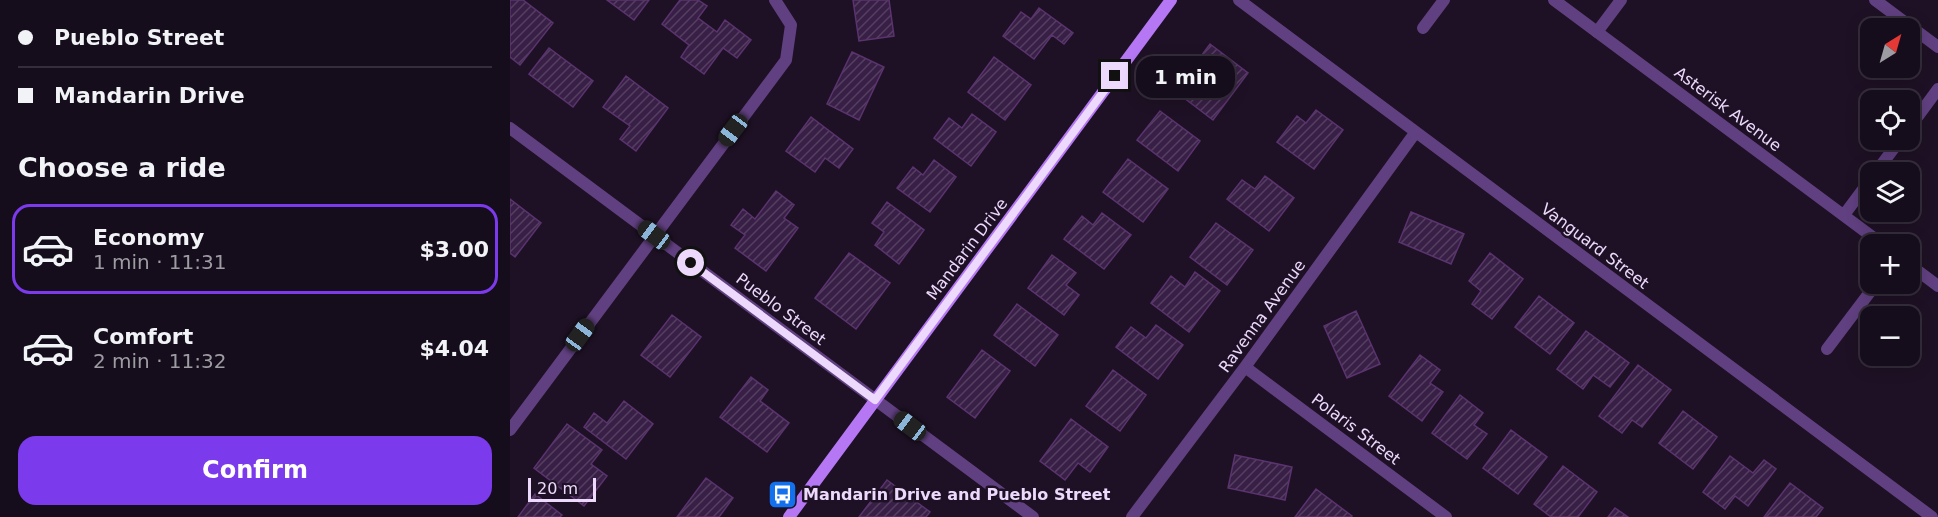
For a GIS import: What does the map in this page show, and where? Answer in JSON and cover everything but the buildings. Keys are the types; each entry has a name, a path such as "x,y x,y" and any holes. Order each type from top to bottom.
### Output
{"street":[{"path":"510,430 786,60 791,25 775,0"},
{"name":"Mandarin Drive","path":"789,517 1171,0"},
{"name":"Vanguard Street","path":"1239,0 1932,517"},
{"path":"1423,28 1444,0"},
{"name":"Asterisk Avenue","path":"1554,0 1868,234"},
{"path":"1597,32 1621,0"},
{"path":"1875,0 1938,47"},
{"path":"1920,113 1938,89"},
{"name":"Pueblo Street","path":"510,128 1033,517"},
{"name":"Ravenna Avenue","path":"1132,517 1245,368 1415,133"},
{"path":"1844,216 1860,194"},
{"path":"1920,272 1938,286"},
{"path":"1827,349 1868,294"},
{"name":"Polaris Street","path":"1245,368 1446,517"}],"place":[{"name":"Mandarin Drive and Pueblo Street","path":"782,494"}],"route":[{"path":"691,263 875,400 1115,76"}]}
